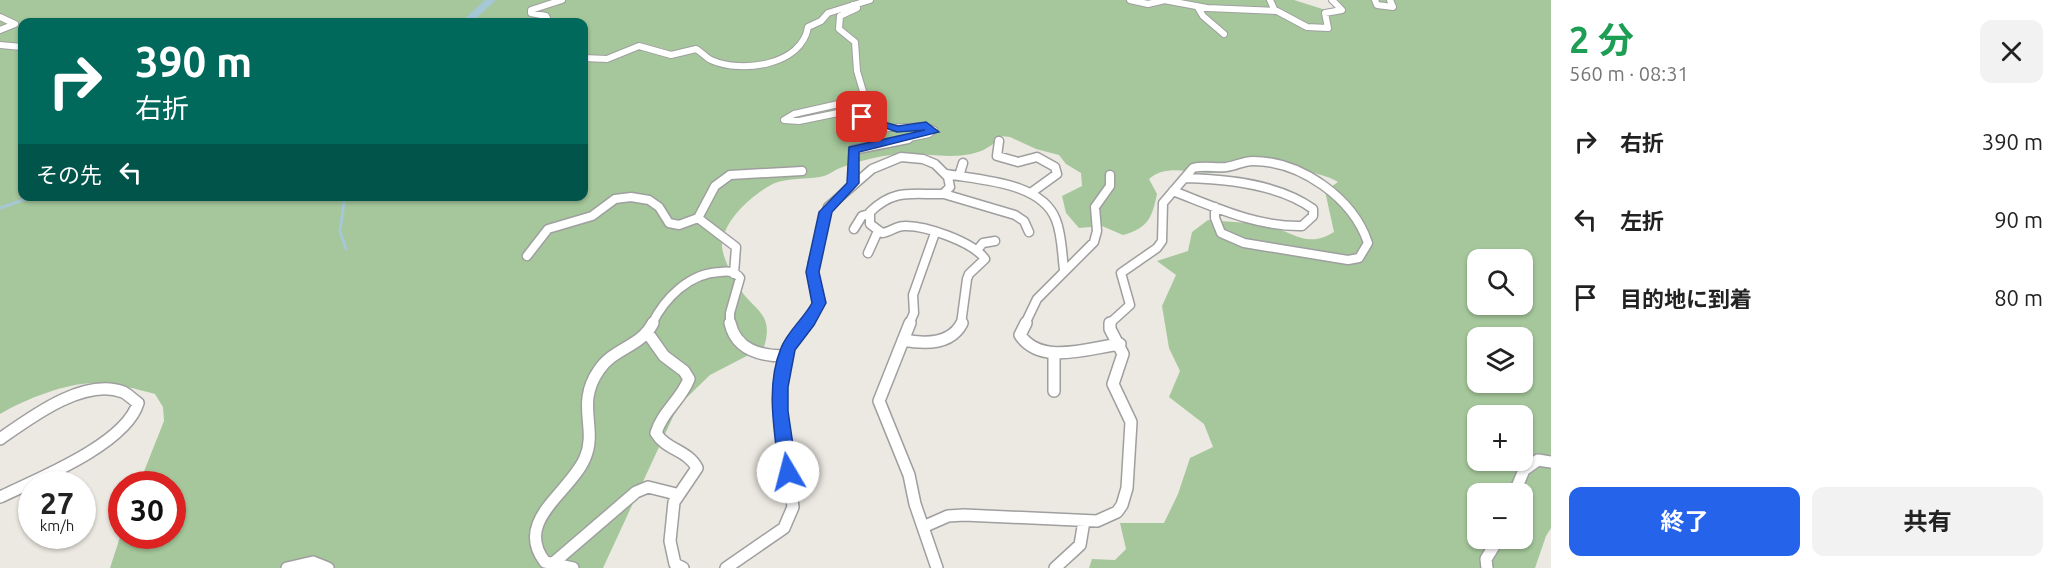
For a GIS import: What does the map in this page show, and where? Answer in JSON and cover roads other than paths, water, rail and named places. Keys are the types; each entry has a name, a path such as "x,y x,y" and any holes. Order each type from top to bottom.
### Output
{"street":[{"path":"547,18 531,13 531,10 562,0"},
{"path":"588,58 607,59 642,46 671,55 696,49 709,59 732,64 776,60 791,55 807,38 808,27 821,21 828,12 870,0"},
{"path":"1130,0 1148,4 1164,0 1197,6 1233,7 1260,12 1275,11 1288,15 1299,25 1326,30 1328,28 1325,13 1342,10 1332,0"},
{"path":"1270,0 1275,11"},
{"path":"1375,0 1377,5 1387,8 1393,7 1390,0"},
{"path":"853,5 857,8 840,16 839,29 855,42 857,71 865,98 794,114 784,120 795,123 814,116 838,113 856,115 897,129 926,126 934,130 928,134 853,150 853,183"},
{"path":"1197,6 1203,16 1224,34"},
{"path":"0,17 15,24 0,30"},
{"path":"0,45 18,47"},
{"path":"999,141 997,156 1000,158 1018,162 1026,156 1033,156 1056,167 1057,174 1032,192"},
{"path":"726,568 773,538 784,528 793,507 780,411 785,356 819,303 813,272 826,212 853,183 876,167 901,157 929,162 946,174 951,183 944,194"},
{"path":"923,526 948,516 1084,521 1106,519 1116,513 1129,490 1127,472 1131,420 1113,384 1113,377 1124,357 1120,344 1109,325 1115,318 1124,314 1130,305 1121,273 1157,248 1162,241 1163,203 1190,171 1198,166 1229,167 1251,161 1288,171 1321,184 1337,195 1354,214 1368,243 1359,258 1348,260 1244,243 1221,232 1215,218 1215,207"},
{"path":"959,176 963,163"},
{"path":"527,256 548,229 592,216 615,199 631,197 649,200 656,204 672,224 679,225 698,218 714,186 730,175 802,171"},
{"path":"946,174 1032,192 1043,200 1054,215 1061,238 1065,270"},
{"path":"1110,175 1110,186 1095,207 1097,231 1094,242 1037,299 1020,335 1026,344 1054,353 1120,344"},
{"path":"1173,191 1215,207 1288,226 1306,224 1314,212 1310,206 1293,198 1243,183 1219,178 1186,178"},
{"path":"854,229 862,216 869,214 894,194 908,192 944,194 1015,215 1024,221 1029,232"},
{"path":"869,214 870,224 878,231 891,232 904,226 934,233 978,249 985,259 969,274 965,315 958,330 937,342 920,344 903,340"},
{"path":"698,218 736,248 734,274"},
{"path":"868,253 878,231"},
{"path":"934,233 913,295 914,313 882,389 879,405 909,475 937,568"},
{"path":"978,249 983,243 995,241"},
{"path":"573,568 545,562 534,549 535,530 545,513 575,476 586,456 590,435 586,400 594,376 607,358 640,340 664,302 676,292 713,272 734,274 740,279 742,287 731,308 730,318 739,342 756,355 785,356"},
{"path":"647,332 654,339 660,351 686,372 689,379 657,429 657,435 663,443 696,464 696,473 676,494 670,541 675,564 683,568"},
{"path":"1054,353 1054,391"},
{"path":"0,439 55,405 87,391 110,388 128,395 138,403 137,414 130,422 104,440 46,475 0,496"},
{"path":"1519,483 1524,470 1538,460 1551,462"},
{"path":"551,565 636,492 648,487 676,494"},
{"path":"1055,568 1080,545 1084,521"},
{"path":"1487,568 1486,559 1492,549"},
{"path":"287,568 313,562 328,568"}],"waterway":[{"path":"471,18 491,0"},
{"path":"0,208 20,201"},
{"path":"344,201 340,231 346,249"}]}
